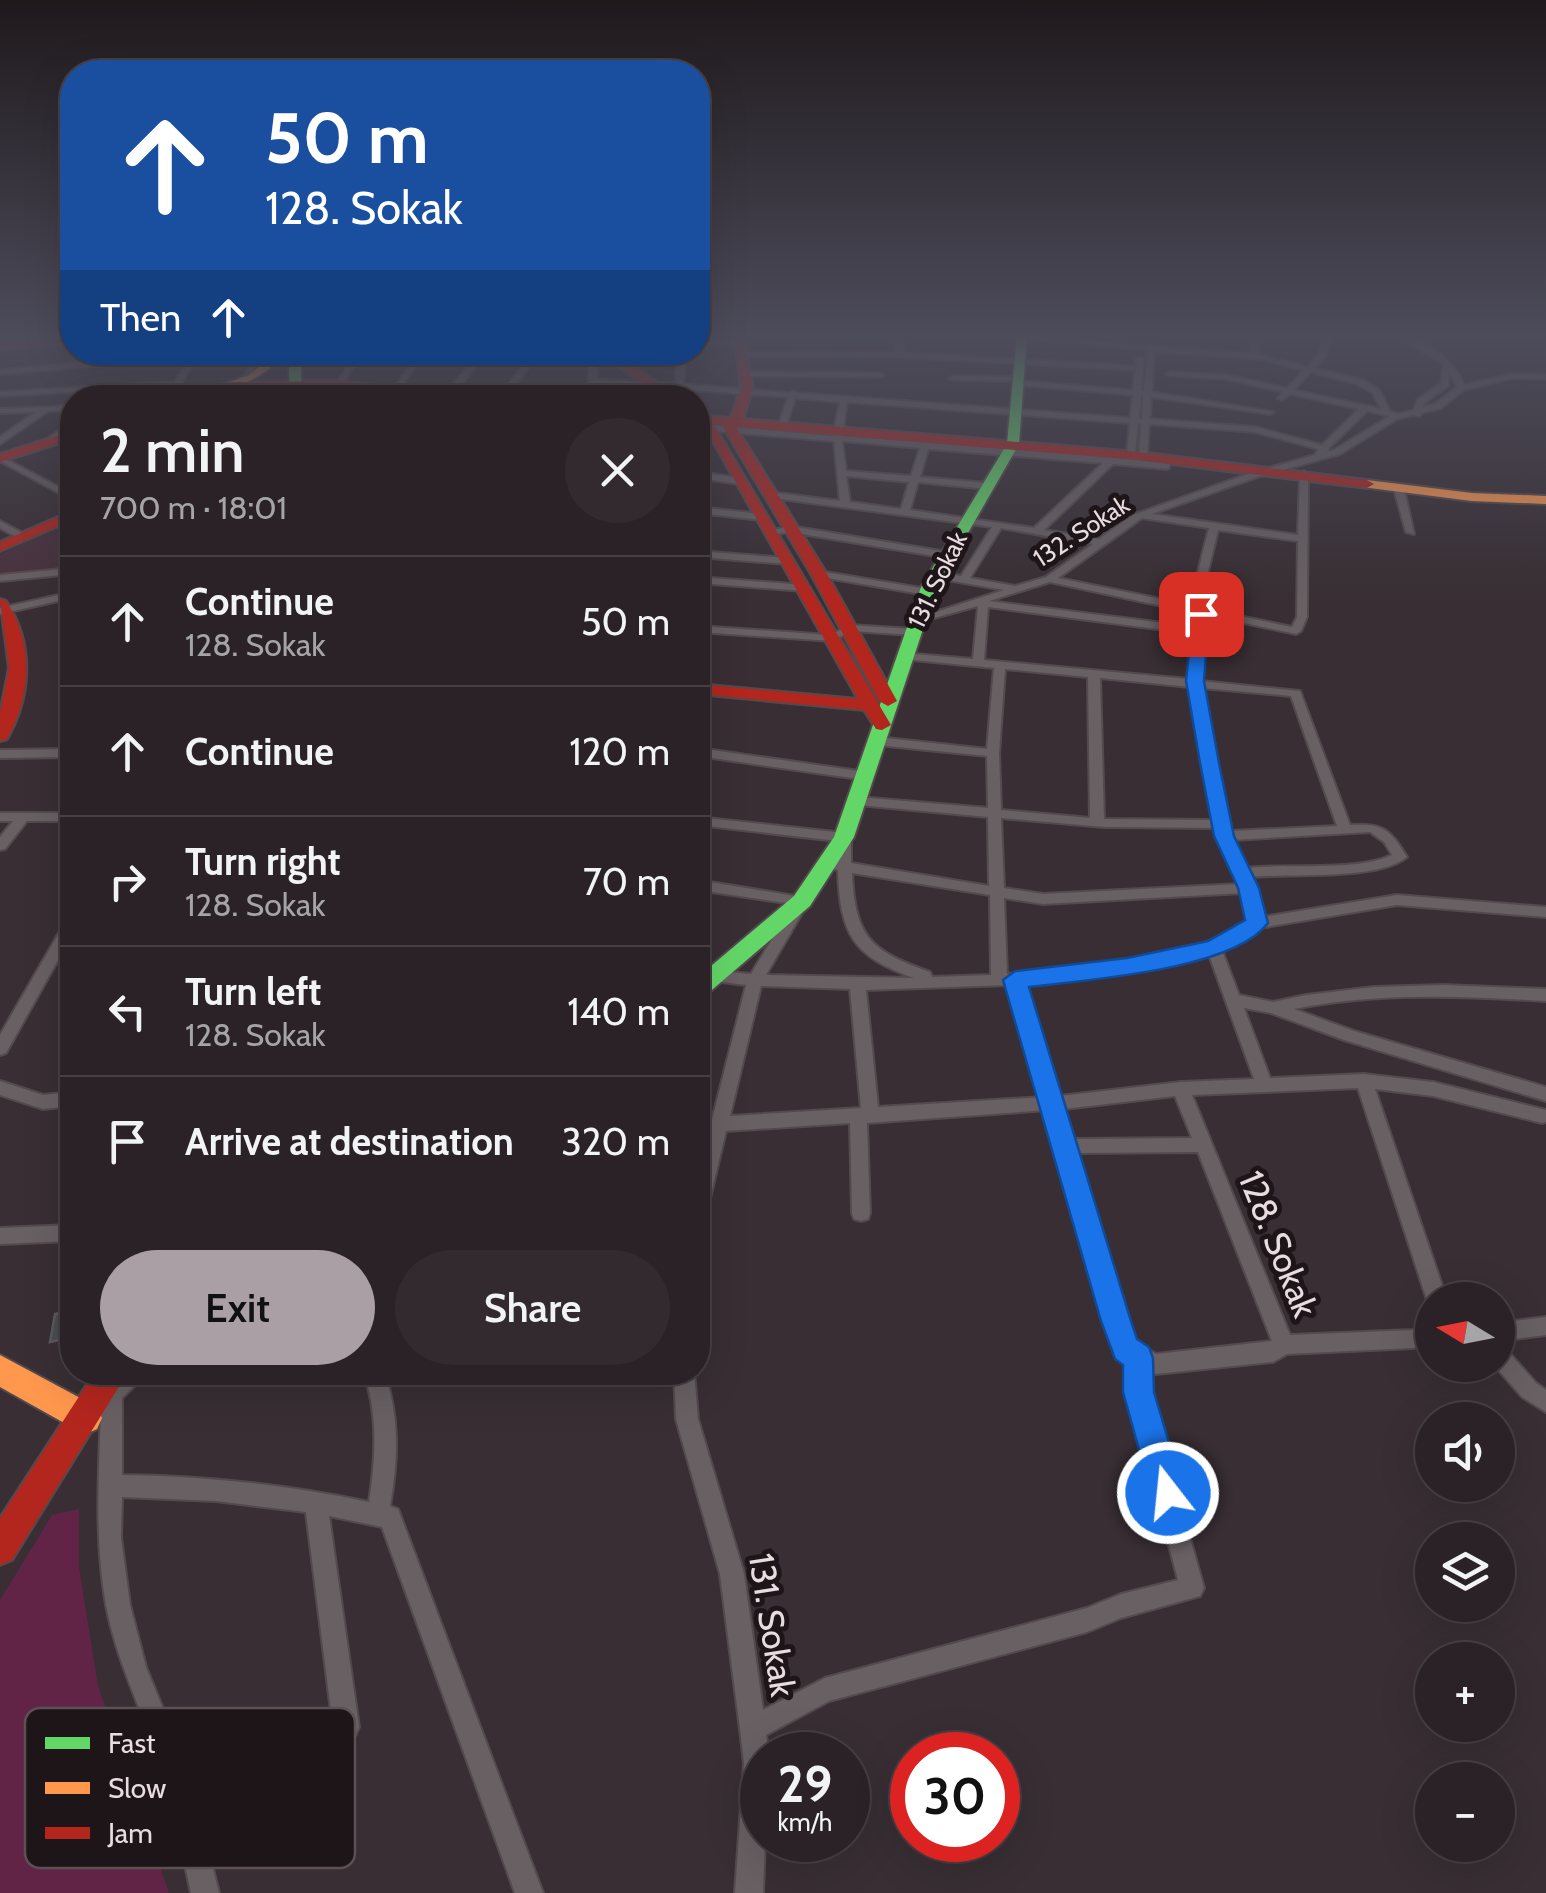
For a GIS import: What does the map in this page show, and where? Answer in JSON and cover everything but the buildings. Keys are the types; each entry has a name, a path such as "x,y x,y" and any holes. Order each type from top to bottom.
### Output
{"street":[{"path":"3,452 32,423"},
{"path":"716,423 740,480 772,518 788,562 812,581"},
{"path":"716,423 841,633 879,718"},
{"path":"728,423 924,446 1011,448"},
{"path":"737,423 1280,471 1399,489 1546,500"},
{"path":"840,423 845,503"},
{"name":"131. Sokak","path":"710,974 802,901 836,866 866,776 879,718 914,626 966,520 1011,448 1018,423"},
{"path":"1129,457 1134,423"},
{"path":"1036,532 1129,457 1145,423"},
{"path":"1164,423 1255,430 1326,449"},
{"path":"1255,430 1261,423"},
{"path":"1280,471 1326,449 1350,423"},
{"name":"132. Sokak","path":"914,626 1050,579 1140,516 1352,446 1381,423"},
{"path":"47,443 60,434"},
{"path":"3,452 60,438"},
{"path":"905,511 924,446"},
{"path":"3,452 60,489"},
{"path":"1050,579 1201,614 1296,631 1302,618 1304,539 1280,471"},
{"path":"844,473 988,486"},
{"path":"710,476 740,480"},
{"path":"1399,489 1411,532"},
{"path":"772,518 845,503 1101,542"},
{"path":"710,511 772,518 937,574 1016,588"},
{"path":"1140,516 1304,539"},
{"path":"0,547 60,520"},
{"path":"0,524 23,537"},
{"path":"964,580 998,525"},
{"path":"1214,526 1202,573 1202,631 1195,681 1223,830 1245,880 1257,923"},
{"path":"710,555 788,562"},
{"path":"0,578 60,572"},
{"path":"710,580 812,581 937,574"},
{"path":"1101,592 1112,608 1111,619"},
{"path":"0,735 16,693 2,608 60,598"},
{"path":"978,663 979,601 1202,631"},
{"path":"710,630 841,633 914,626"},
{"path":"902,656 1296,693 1345,829"},
{"path":"753,1729 825,1690 1192,1588 1139,1392 1138,1358 1126,1348 1116,1321 1054,1103 1007,980 997,893 994,813 993,753 1000,664"},
{"path":"1094,673 1097,822"},
{"path":"710,691 879,718 993,753"},
{"path":"0,754 60,752"},
{"path":"710,754 866,776"},
{"path":"858,801 1223,830 1382,832 1400,857 1396,862 1358,867 1043,900 836,866 847,914 859,942 889,966 940,981"},
{"path":"0,817 60,818"},
{"path":"0,846 21,820"},
{"path":"710,821 844,837"},
{"path":"710,887 802,901 754,982 710,1164"},
{"path":"710,980 1007,980 1127,967 1214,948 1257,923 1397,900 1546,912"},
{"path":"0,1049 60,944"},
{"path":"1214,948 1264,1085"},
{"path":"858,982 864,1117 862,1214"},
{"path":"1272,1008 1309,999 1394,994 1546,994"},
{"path":"1234,1000 1272,1008 1350,1036 1546,1094"},
{"path":"720,1124 1054,1103 1181,1089 1364,1081 1433,1089 1542,1116"},
{"path":"1364,1081 1431,1282"},
{"path":"0,1088 43,1102 60,1101"},
{"name":"128. Sokak","path":"1138,1358 1156,1364 1273,1352 1284,1345 1181,1089"},
{"path":"1066,1146 1204,1146"},
{"path":"0,1236 60,1234"},
{"path":"1515,1330 1546,1326"},
{"path":"1284,1345 1415,1338"},
{"path":"0,1370 86,1418"},
{"path":"1515,1375 1546,1402"},
{"path":"0,1548 109,1385"},
{"path":"112,1385 110,1486 118,1605 134,1667 150,1708"},
{"path":"378,1514 388,1454 379,1385"},
{"name":"131. Sokak","path":"685,1385 687,1419 732,1574 753,1729 757,1763 750,1893"},
{"path":"110,1486 192,1486 316,1501 390,1517 529,1893"},
{"path":"316,1501 343,1708"},
{"path":"199,1868 205,1893"}],"shaded area":[{"path":"60,526 60,569 0,575 0,554"},
{"path":"79,1509 79,1567 98,1686 106,1708 25,1708 25,1868 160,1868 169,1893 0,1893 0,1600 52,1515"}],"traffic: fast":[{"path":"710,979 802,901 844,837 929,587 1013,444 1017,423"}],"traffic: slow":[{"path":"1367,484 1472,497 1546,500"},
{"path":"0,1370 86,1418"}],"traffic: jam":[{"path":"728,423 819,574 888,701"},
{"path":"750,423 1138,456 1367,484"},
{"path":"710,428 882,725"},
{"path":"0,458 60,439"},
{"path":"0,547 60,520"},
{"path":"0,604 9,618 18,651 16,686 0,735"},
{"path":"710,690 870,705"},
{"path":"0,1548 105,1385"}],"route":[{"path":"1168,1493 1139,1392 1138,1358 1126,1348 1116,1321 1015,980 1127,967 1214,948 1257,923 1258,914 1224,836 1209,763 1195,681 1201,614"}]}
